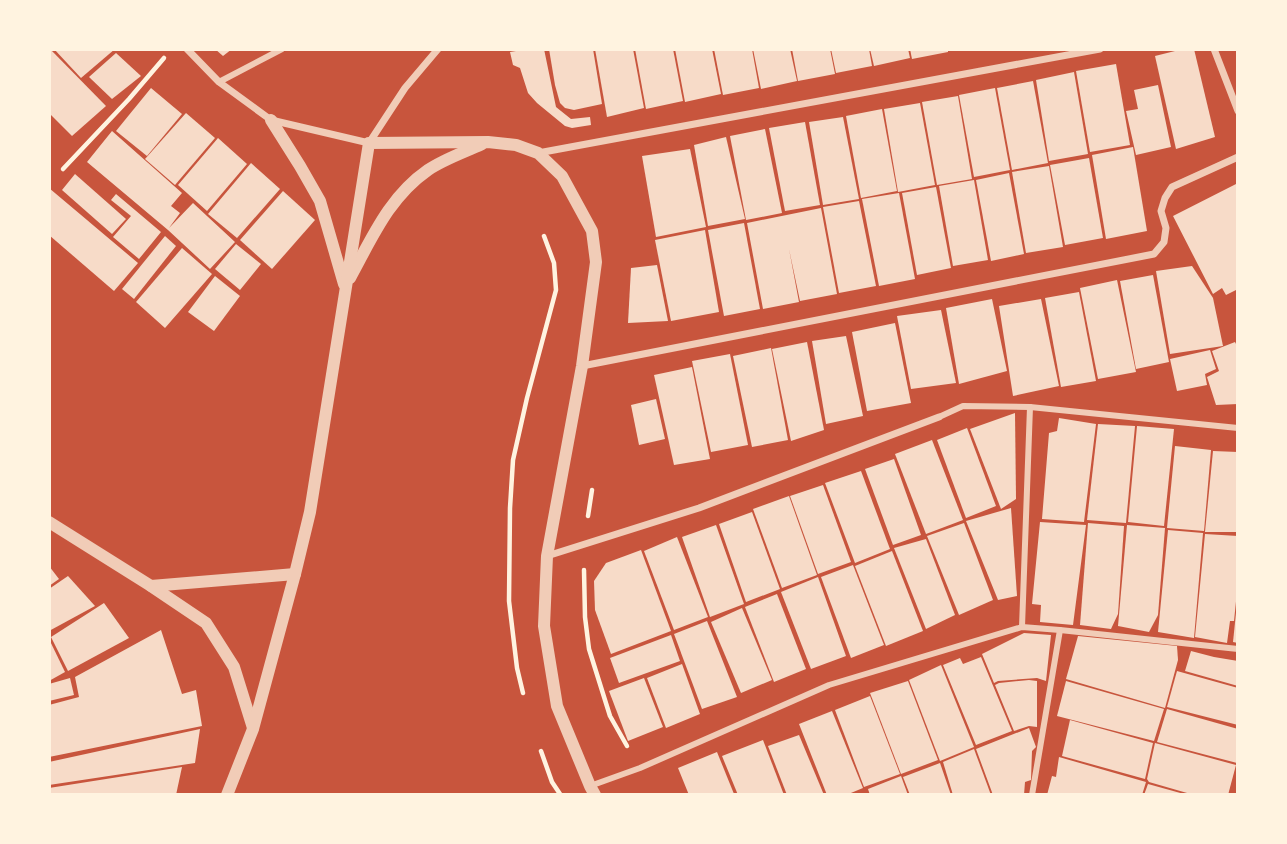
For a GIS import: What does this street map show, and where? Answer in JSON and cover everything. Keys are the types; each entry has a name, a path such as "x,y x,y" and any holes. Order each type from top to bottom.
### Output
{"street":[{"path":"187,49 219,82 271,120 320,201 345,288"},
{"path":"219,82 282,49"},
{"path":"227,795 253,729 310,512 369,143 405,88 438,49"},
{"path":"538,153 1063,52 1100,49"},
{"path":"1214,49 1238,111"},
{"path":"271,120 369,143 488,142 516,145 538,153 562,176 592,231 596,262 582,366 547,556 544,626 557,706 593,791 829,685 1022,628 1238,649"},
{"path":"345,288 386,212 405,187 430,168 488,142"},
{"path":"582,366 1154,254 1164,242 1166,228 1161,211 1172,187 1238,157"},
{"path":"547,556 699,508 963,406 1030,407 1238,428"},
{"path":"1022,628 1030,407"},
{"path":"49,522 206,623 234,667 253,729"},
{"path":"152,586 295,574"},
{"path":"1032,795 1060,630"}],"path":[{"path":"63,169 129,99 170,49"}],"building":[{"path":"54,49 115,49 81,78"},
{"path":"215,49 232,49 223,56"},
{"path":"544,49 556,107 571,119 590,117 591,125 572,128 565,126 528,93 520,68 513,65 510,52"},
{"path":"549,49 593,49 602,104 574,110 565,108 560,103"},
{"path":"595,49 633,49 644,108 607,117"},
{"path":"635,49 673,49 683,101 646,109"},
{"path":"675,49 712,49 721,94 685,102"},
{"path":"714,49 752,49 759,88 723,95"},
{"path":"753,49 790,49 797,81 761,89"},
{"path":"792,49 830,49 835,74 798,81"},
{"path":"831,49 869,49 872,66 836,73"},
{"path":"870,49 908,49 910,58 874,66"},
{"path":"910,49 948,49 948,52 912,59"},
{"path":"1194,49 1215,137 1176,149 1155,56"},
{"path":"51,50 106,106 72,136 49,113"},
{"path":"116,53 141,76 112,99 89,77"},
{"path":"1116,64 1130,145 1090,152 1076,71"},
{"path":"1074,72 1088,154 1049,161 1036,80"},
{"path":"1033,81 1048,163 1012,170 997,88"},
{"path":"1158,85 1171,147 1136,155 1126,111 1138,109 1134,90"},
{"path":"151,88 182,114 147,156 116,131"},
{"path":"995,88 1010,170 974,177 959,95"},
{"path":"958,96 972,179 937,185 922,102"},
{"path":"920,103 935,185 898,192 884,109"},
{"path":"882,109 897,191 861,198 846,116"},
{"path":"186,113 215,138 175,185 145,159"},
{"path":"843,117 859,199 823,205 809,122"},
{"path":"805,122 820,205 785,211 769,128"},
{"path":"765,129 782,213 746,220 730,136"},
{"path":"112,131 182,193 171,206 180,213 169,228 193,203 235,242 210,269 87,162"},
{"path":"726,137 745,219 708,226 694,145"},
{"path":"218,138 247,164 207,211 178,185"},
{"path":"1133,147 1147,231 1106,239 1092,155"},
{"path":"690,149 706,227 656,237 642,156"},
{"path":"1089,158 1103,238 1065,245 1050,165"},
{"path":"251,163 280,189 237,238 208,214"},
{"path":"1049,166 1063,247 1026,253 1012,172"},
{"path":"1009,173 1024,254 991,261 976,180"},
{"path":"75,174 126,219 112,234 62,190"},
{"path":"974,180 988,260 953,266 939,186"},
{"path":"1238,183 1238,289 1226,295 1222,288 1213,294 1173,216"},
{"path":"936,187 951,268 917,275 902,193"},
{"path":"49,188 138,263 114,291 49,235"},
{"path":"283,191 315,220 272,269 240,240"},
{"path":"899,193 915,279 879,286 862,199"},
{"path":"116,194 161,232 139,259 113,237 131,216 111,200"},
{"path":"859,201 876,286 839,293 823,207"},
{"path":"821,208 837,294 800,301 789,249 799,302 763,309 747,223"},
{"path":"744,223 760,309 724,316 708,230"},
{"path":"705,230 719,312 671,321 655,240"},
{"path":"165,236 176,246 134,299 122,289"},
{"path":"236,244 261,264 240,290 215,269"},
{"path":"182,248 212,274 165,328 136,302"},
{"path":"657,265 668,321 628,323 631,268"},
{"path":"1192,266 1213,298 1223,346 1170,354 1156,271"},
{"path":"1153,275 1169,362 1136,369 1120,281"},
{"path":"215,276 240,296 214,331 188,312"},
{"path":"1117,280 1136,372 1098,379 1080,288"},
{"path":"1079,292 1096,381 1061,387 1045,298"},
{"path":"992,299 1007,371 959,384 946,308"},
{"path":"1041,299 1059,386 1013,396 999,306"},
{"path":"941,310 956,383 911,389 897,316"},
{"path":"895,323 911,403 867,411 852,332"},
{"path":"846,336 863,416 826,424 812,341"},
{"path":"807,342 824,430 791,441 772,349"},
{"path":"1235,342 1238,348 1238,404 1216,405 1207,377 1219,371 1212,351"},
{"path":"771,348 788,440 752,447 733,356"},
{"path":"1210,350 1216,369 1205,374 1207,385 1177,391 1170,359"},
{"path":"730,354 748,445 711,452 692,361"},
{"path":"692,367 710,459 674,465 654,375"},
{"path":"656,399 665,439 639,445 631,405"},
{"path":"1015,413 1016,499 1001,509 970,429"},
{"path":"1059,418 1096,424 1084,522 1042,519 1049,433 1057,431"},
{"path":"1098,424 1135,426 1126,523 1087,520"},
{"path":"1137,426 1174,429 1164,526 1128,522"},
{"path":"967,428 996,506 966,518 937,440"},
{"path":"932,440 963,520 926,534 895,454"},
{"path":"1175,446 1211,450 1204,531 1167,528"},
{"path":"1213,451 1238,452 1238,532 1205,532"},
{"path":"894,459 921,535 893,545 865,469"},
{"path":"861,471 890,549 855,563 825,483"},
{"path":"823,485 851,562 818,574 790,496"},
{"path":"789,496 817,575 782,588 753,509"},
{"path":"1011,508 1017,596 998,600 966,521"},
{"path":"752,512 780,589 746,602 719,524"},
{"path":"1040,522 1086,525 1073,625 1040,622 1041,605 1032,604"},
{"path":"964,523 993,600 959,615 927,536"},
{"path":"1088,523 1124,526 1118,614 1111,629 1080,625"},
{"path":"716,525 744,604 710,617 682,537"},
{"path":"1127,525 1165,528 1158,615 1149,632 1118,626"},
{"path":"1168,530 1203,533 1194,638 1158,632"},
{"path":"1205,534 1238,536 1238,582 1234,621 1230,621 1227,643 1195,637"},
{"path":"677,537 708,617 674,630 644,551"},
{"path":"926,539 955,615 926,629 894,548"},
{"path":"641,550 671,631 611,654 595,610 594,581 606,563"},
{"path":"892,551 923,631 886,646 855,566"},
{"path":"853,565 884,645 851,658 821,577"},
{"path":"49,566 59,579 49,586"},
{"path":"68,576 95,606 49,631 49,589"},
{"path":"818,577 846,656 811,669 781,592"},
{"path":"777,594 806,669 774,682 745,607"},
{"path":"104,603 129,638 68,671 51,637"},
{"path":"742,608 772,680 741,693 711,622"},
{"path":"1238,613 1238,643 1233,642"},
{"path":"707,621 737,697 702,709 674,634"},
{"path":"161,630 182,694 196,690 202,726 49,757 49,705 79,697 75,677"},
{"path":"1024,633 1051,635 1046,681 1037,678 994,683 982,654"},
{"path":"671,635 680,661 619,683 610,658"},
{"path":"1078,636 1177,646 1178,660 1165,708 1066,679"},
{"path":"49,639 65,672 49,681"},
{"path":"1191,651 1238,661 1238,686 1185,671"},
{"path":"981,657 1012,731 976,745 943,665 960,658 963,664"},
{"path":"682,664 700,714 666,728 647,678"},
{"path":"941,665 974,747 940,761 909,680"},
{"path":"1177,671 1238,688 1238,725 1167,707"},
{"path":"70,678 74,695 49,701 49,684"},
{"path":"644,678 663,727 628,741 609,691"},
{"path":"908,681 938,760 901,774 870,693"},
{"path":"1037,681 1037,727 1029,726 1014,731 995,685"},
{"path":"1066,681 1164,709 1154,741 1057,716"},
{"path":"870,696 900,774 864,787 835,710"},
{"path":"1167,709 1238,729 1237,763 1157,742"},
{"path":"832,711 863,788 846,795 827,795 799,724"},
{"path":"1070,720 1153,743 1145,779 1062,756"},
{"path":"1029,728 1036,747 1032,751 1031,780 1025,782 1024,795 993,795 976,749"},
{"path":"200,729 195,763 49,785 49,762"},
{"path":"799,735 824,795 787,795 768,746"},
{"path":"763,740 784,795 738,795 722,756"},
{"path":"1155,743 1236,765 1228,795 1194,795 1149,782 1147,779"},
{"path":"974,749 991,795 953,795 943,762"},
{"path":"717,752 734,794 689,795 678,768"},
{"path":"1059,757 1146,782 1142,795 1047,795 1052,776 1056,777"},
{"path":"940,763 951,795 910,795 903,777"},
{"path":"182,767 176,795 49,795 49,788"},
{"path":"901,776 908,795 870,795 868,789"},
{"path":"1148,784 1184,794 1184,795 1144,795"}]}
